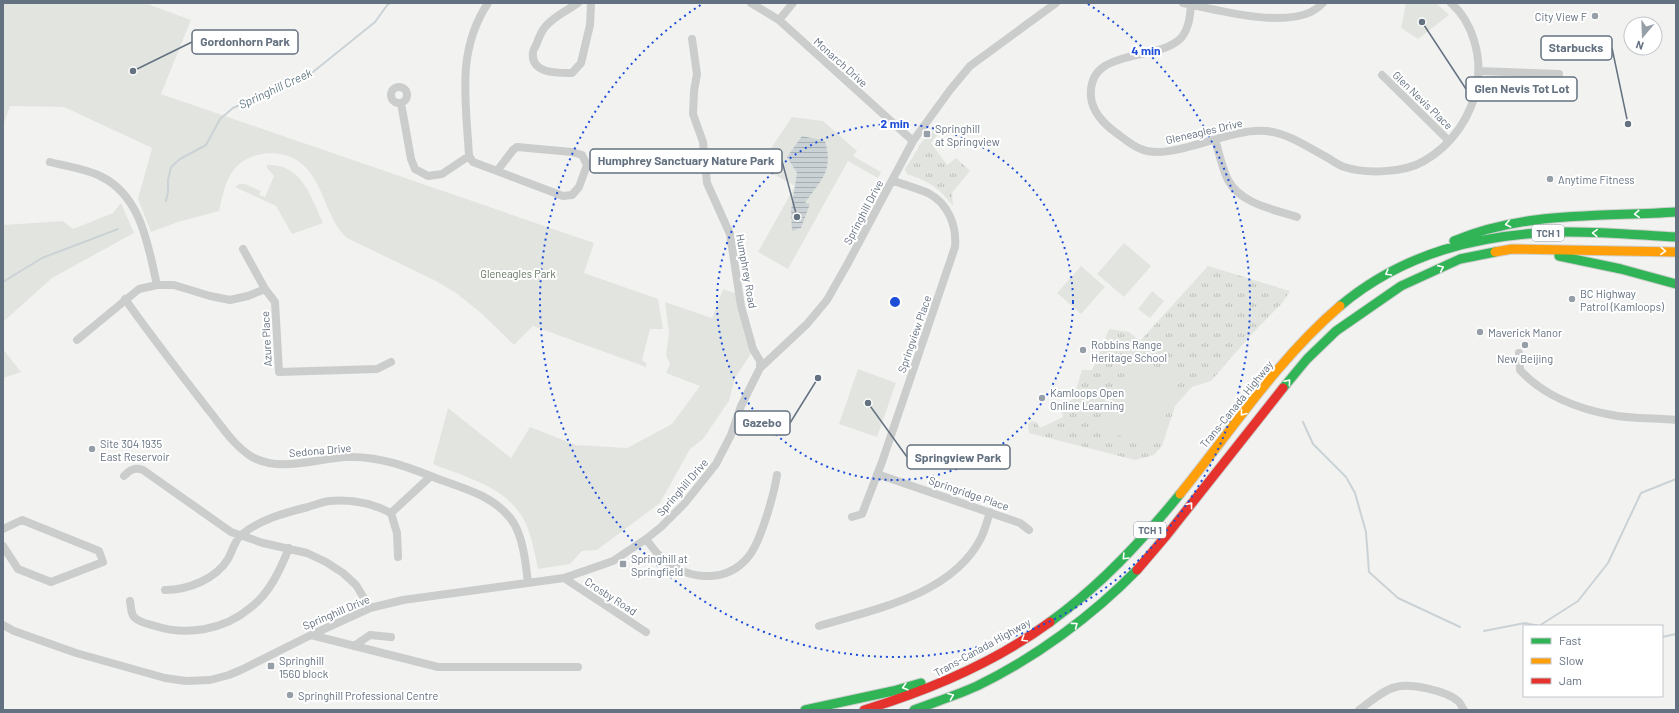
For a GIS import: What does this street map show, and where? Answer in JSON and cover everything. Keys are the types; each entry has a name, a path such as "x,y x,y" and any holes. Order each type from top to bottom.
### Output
{"highway":[{"path":"1423,256 1471,233 1517,222 1560,218 1676,212"},
{"name":"Trans-Canada Highway","path":"864,710 898,700 935,686 970,669 1033,634 1095,586 1155,525 1267,382 1328,316 1360,290 1393,270 1423,256 1468,243 1518,235 1562,232 1676,237"},
{"path":"1512,249 1584,260 1676,284"},
{"name":"TCH 1","path":"914,710 976,686 1010,668 1042,648 1103,602 1136,571 1166,536 1307,359 1336,331 1402,286 1460,259 1512,249 1676,252"},
{"path":"805,710 893,691 970,669"}],"street":[{"path":"488,3 480,15 470,40 466,61 469,156 473,162 563,196 572,195 579,187 587,165 582,155 572,152 517,147 497,171"},
{"path":"578,3 546,25 540,33 533,52 534,60 537,66 543,70 558,73 572,73 581,63 590,25 591,3"},
{"name":"Monarch Drive","path":"751,3 779,20 913,141"},
{"path":"779,20 793,3"},
{"name":"Springhill Drive","path":"3,625 14,631 76,653 165,678 186,681 210,680 229,675 370,608 403,600 564,578 613,561 661,527 684,504 716,464 731,435 741,406 760,368 807,324 827,300 913,141 950,90 970,66 1056,3"},
{"path":"1187,4 1265,18 1290,18 1311,12 1324,3"},
{"name":"Gleneagles Drive","path":"1187,4 1186,31 1180,39 1171,45 1119,59 1105,66 1096,76 1092,87 1091,97 1094,107 1104,122 1123,138 1142,150 1165,152 1215,140 1240,132 1267,131 1288,137 1343,166 1370,171 1400,169 1423,161 1449,141 1466,120 1475,95 1479,71 1473,37 1461,14 1451,3"},
{"name":"Humphrey Road","path":"692,39 696,74 693,114 702,142 707,183 730,234 741,306 753,349 760,362 760,368"},
{"path":"1479,71 1559,74"},
{"name":"Glen Nevis Place","path":"1382,75 1449,141"},
{"path":"401,103 411,159 415,170 428,176 442,174 469,156"},
{"path":"1215,140 1228,180 1236,192 1245,199 1297,218"},
{"path":"50,162 98,175 115,184 133,205 147,241 157,285"},
{"name":"Springview Place","path":"852,517 862,514 878,474 955,247 956,235 954,224 947,212 936,199 928,193 892,180"},
{"name":"Azure Place","path":"243,249 265,289 275,302 279,372 377,369 391,362"},
{"path":"77,340 139,289 157,285 174,286 230,300 248,296 265,289"},
{"name":"Sedona Drive","path":"125,299 162,351 236,444 253,457 269,463 287,465 348,457 374,458 398,463 481,496 499,506 513,520 520,539 526,564 528,583"},
{"path":"1519,353 1520,370 1529,380 1548,393 1571,404 1612,416 1676,420"},
{"path":"124,476 134,468 143,470 231,532 240,536 307,553 326,562 343,573 356,585 370,608"},
{"path":"646,539 658,554 678,569 698,576 721,576 738,567 750,556 757,542 775,490 777,474"},
{"name":"Springridge Place","path":"878,474 1020,523 1029,530"},
{"path":"391,513 431,476"},
{"path":"165,590 174,590 192,585 217,573 228,558 240,536 259,522 283,513 328,501 366,503 378,506 391,513 397,533 398,557"},
{"path":"819,626 880,609 906,599 952,574 968,557 981,538 990,512"},
{"path":"3,528 22,520 99,551 103,562 51,582 18,569 3,546"},
{"path":"130,601 132,614 135,618 146,624 161,628 179,631 195,630 224,624 250,609 261,598 272,584 289,548"},
{"name":"Crosby Road","path":"564,578 646,632"},
{"path":"311,635 438,668 578,667"},
{"path":"354,646 370,635 391,638"},
{"path":"1359,710 1378,696 1396,687 1417,686 1439,692 1459,702 1464,710"}],"green space":[{"name":"Gleneagles Park","path":"3,3 145,3 191,20 161,94 594,243 584,273 658,299 663,329 650,329 642,360 646,363 646,367 533,326 514,345 481,313 456,293 436,281 347,238 332,217 322,193 309,171 300,162 288,156 266,153 248,159 234,170 226,184 219,211 178,222 151,232 138,199 152,148 64,107 10,106 3,126"},
{"path":"1406,3 1436,3 1449,15 1418,39 1401,28"},
{"path":"792,117 823,121 857,151 853,156 881,172 878,178 848,161 788,269 758,252 795,186 759,166"},
{"path":"932,126 941,131 931,143 947,165 956,158 970,171 952,193 953,206 943,194 933,186 907,174 905,169"},
{"path":"267,165 279,166 289,170 297,176 309,193 323,223 292,234 276,206 235,187 239,184 245,184 261,191 259,195 265,197 274,176 267,168"},
{"path":"121,203 134,233 52,278 3,322 3,225 63,221 73,229 113,213"},
{"path":"1124,243 1151,266 1124,297 1097,274"},
{"path":"1081,266 1105,287 1081,314 1057,293"},
{"path":"1208,266 1290,291 1283,302 1251,335 1211,381 1192,387 1175,406 1162,446 1154,455 1135,460 1029,433 1028,424 1032,421 1036,422 1040,428 1063,417 1061,406 1073,399 1082,370 1092,370 1109,329 1129,332 1140,341"},
{"path":"723,289 740,295 754,349 735,378 729,401 703,439 690,449 660,503 597,550 582,551 570,564 538,569 532,540 526,524 519,511 509,501 486,485 433,464 448,408 511,458 530,427 576,445 627,448 672,424 700,386 666,373 670,364 666,355 669,333 665,302 712,318"},
{"path":"1152,291 1164,301 1150,318 1138,309"},
{"path":"3,349 21,372 3,378"},
{"path":"1132,357 1181,377 1152,449 1103,429"},
{"path":"858,369 896,383 877,437 839,424"}],"shaded area":[{"path":"802,136 825,141 828,160 827,168 821,181 805,203 810,204 801,228 792,231 791,211 797,173 787,157"}],"waterway":[{"name":"Springhill Creek","path":"166,201 171,167 180,159 206,145 220,119 233,108 308,76 375,22 388,4 391,3"},
{"name":"Springhill Creek","path":"3,282 42,258 118,229"},
{"path":"1303,422 1313,444 1346,477 1355,493 1366,532 1369,572 1398,598 1460,627"},
{"path":"1541,625 1578,601 1608,563 1641,493 1676,479"},
{"path":"1484,631 1525,623 1534,625"},
{"path":"1663,637 1676,634"}],"traffic: fast":[{"path":"1454,241 1481,231 1535,220 1592,215 1676,212"},
{"path":"1340,306 1364,288 1390,272 1416,260 1471,242 1500,237 1560,232 1676,237"},
{"path":"1283,388 1307,359 1336,331 1401,286 1460,259 1495,252"},
{"path":"1559,256 1621,269 1676,284"},
{"path":"1050,622 1086,594 1103,578 1135,546 1180,494"},
{"path":"914,710 977,686 1020,663 1082,620 1137,570"},
{"path":"805,710 893,691 921,683"}],"traffic: slow":[{"path":"1495,252 1512,249 1676,252"},
{"path":"1180,494 1275,372 1317,327 1340,306"}],"traffic: jam":[{"path":"1137,570 1166,536 1283,388"},
{"path":"864,710 913,694 961,674 1007,650 1050,622"}],"place":[{"name":"City View F","path":"1595,16"},
{"name":"Glen Nevis Tot Lot","path":"1422,22"},
{"name":"Gordonhorn Park","path":"133,71"},
{"name":"Starbucks","path":"1628,124"},
{"name":"Springhill at Springview","path":"927,134"},
{"name":"Anytime Fitness","path":"1550,179"},
{"name":"Humphrey Sanctuary Nature Park","path":"797,217"},
{"name":"BC Highway Patrol (Kamloops)","path":"1572,299"},
{"name":"Maverick Manor","path":"1480,332"},
{"name":"New Beijing","path":"1525,345"},
{"name":"Robbins Range Heritage School","path":"1083,350"},
{"name":"Gazebo","path":"818,378"},
{"name":"Kamloops Open Online Learning","path":"1042,398"},
{"name":"Springview Park","path":"868,403"},
{"name":"Site 304 1935 East Reservoir","path":"92,449"},
{"name":"Springhill at Springfield","path":"623,564"},
{"name":"Springhill 1560 block","path":"271,666"},
{"name":"Springhill Professional Centre","path":"290,695"}]}
